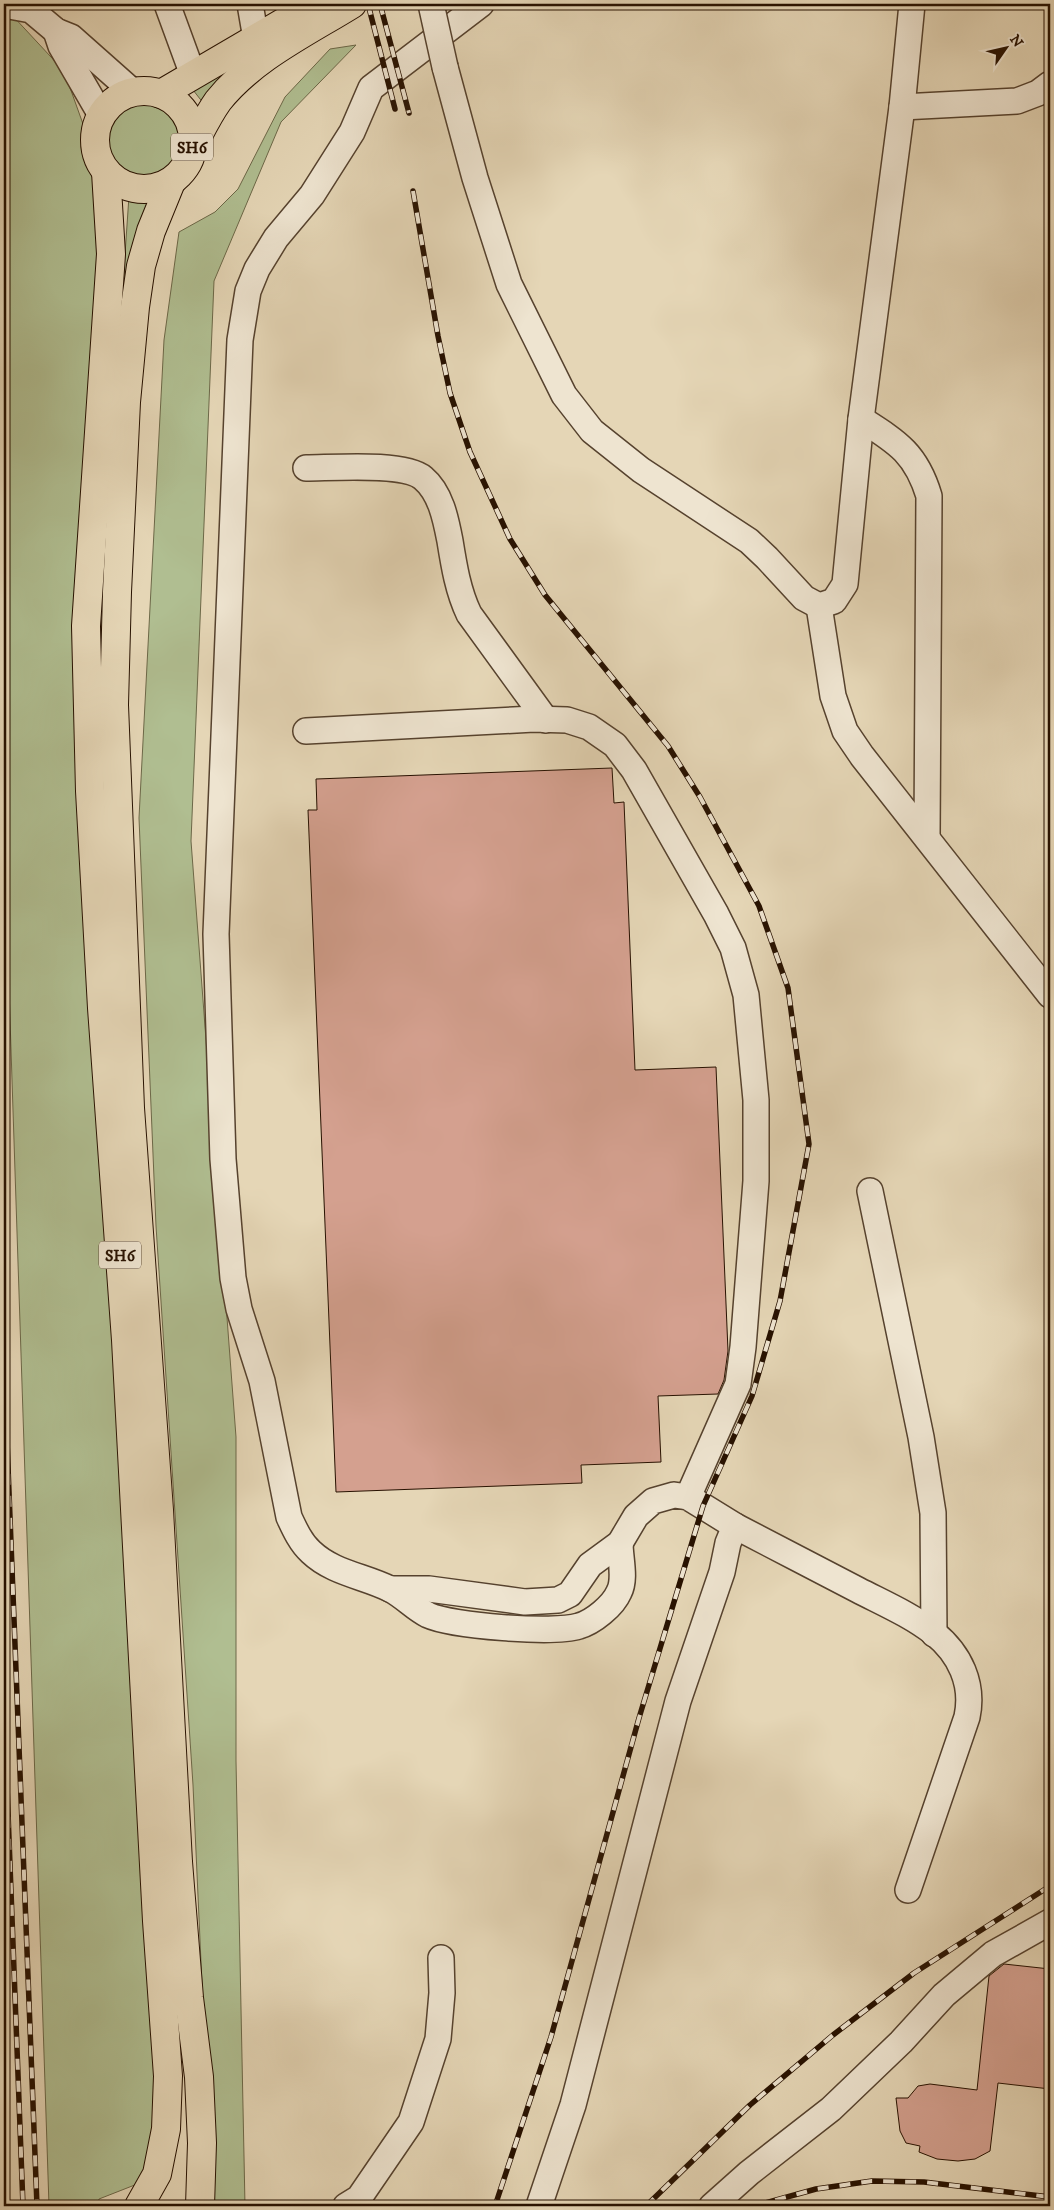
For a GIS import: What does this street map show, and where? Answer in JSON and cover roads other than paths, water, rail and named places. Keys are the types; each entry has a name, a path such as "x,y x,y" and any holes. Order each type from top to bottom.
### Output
{"main road":[{"path":"101,115 115,101 133,92 147,91 161,94 315,4"},
{"name":"SH6","path":"101,115 95,134 97,154 106,172 120,184 137,189 155,189 171,182 182,172 189,160 193,144 208,117 233,85 270,55 352,4"},
{"name":"SH6","path":"161,94 175,102 185,114 192,129 193,144"},
{"name":"SH6","path":"106,172 110,272 86,626 90,791 102,1008 126,1340 157,1922 168,2076 166,2129 157,2174 139,2206"},
{"name":"SH6","path":"171,182 151,231 141,266 135,307 126,402 114,705 130,1108 159,1520 178,1862 189,1998 199,2077 202,2143 200,2206"}],"street":[{"path":"167,4 193,76"},
{"path":"250,4 256,38"},
{"path":"431,4 445,68 475,178 509,284 564,395 592,431 641,470 749,541 804,598 819,606 834,601 845,584 861,419 902,107 912,4"},
{"path":"481,4 371,88 347,140 312,195 276,238 257,268 248,291 240,340 216,934 223,1158 233,1278 239,1309 262,1381 289,1517 298,1535 310,1552 329,1566 390,1589 428,1615 466,1624 502,1627 572,1628 581,1626 592,1619 611,1604 619,1592 622,1582 620,1543"},
{"path":"4,5 35,7 56,31 61,46 101,115"},
{"path":"56,31 71,37 133,92"},
{"path":"902,107 1017,101 1038,94 1050,84"},
{"path":"861,419 894,441 912,457 923,476 929,496 927,837"},
{"path":"306,468 398,469 422,477 430,485 444,515 461,597 470,614 546,720"},
{"path":"819,606 833,696 845,731 862,756 1050,996"},
{"path":"306,731 546,720 567,720 590,728 615,745 634,770 716,914 733,948 746,995 756,1100 756,1181 743,1346 738,1384 688,1497"},
{"path":"870,1191 921,1437 931,1503 934,1543 934,1634"},
{"path":"390,1589 429,1589 525,1602 558,1600 570,1594 590,1565 620,1543 636,1516 652,1501 674,1495 688,1497 735,1526 903,1613 934,1634 958,1661 969,1687 970,1703 908,1890"},
{"path":"538,2206 573,2105 678,1701 722,1572 728,1543 735,1526"},
{"path":"712,2206 831,2109 901,2042 944,1995 993,1954 1050,1922"},
{"path":"346,2206 358,2198 411,2122 438,2039 442,1993 441,1958"}],"railway":[{"path":"368,4 395,109"},
{"path":"380,4 409,113"},
{"path":"413,191 438,336 450,393 470,452 510,539 545,595 668,746 700,797 759,906 788,988 809,1144 780,1301 752,1396 703,1506 639,1718 551,2037 495,2206"},
{"path":"4,1364 37,2206"},
{"path":"4,1707 23,2206"},
{"path":"646,2206 750,2105 833,2035 914,1973 1050,1886"},
{"path":"754,2206 816,2189 872,2181 924,2182 1050,2197"}]}
